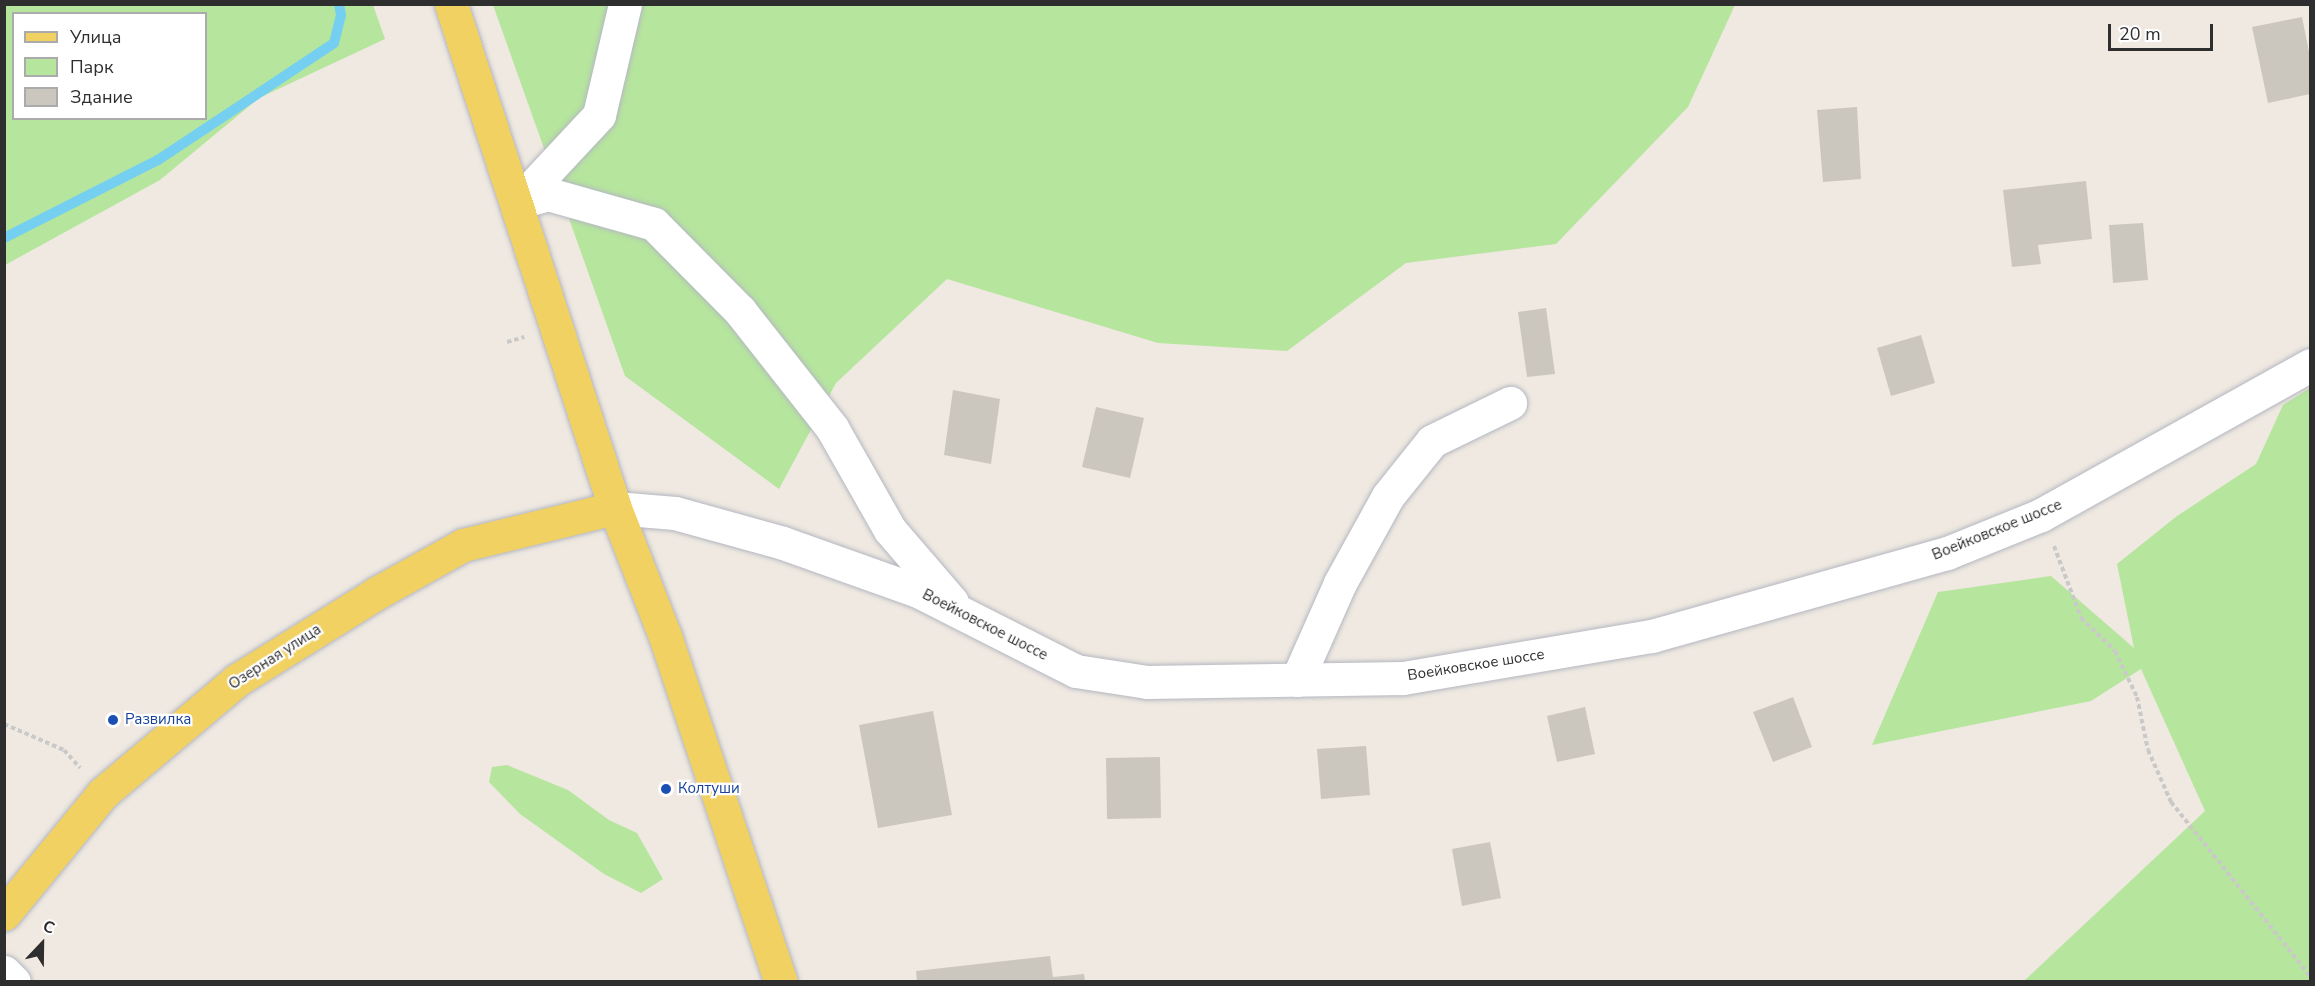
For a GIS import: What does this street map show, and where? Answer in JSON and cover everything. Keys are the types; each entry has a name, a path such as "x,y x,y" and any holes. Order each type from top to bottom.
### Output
{"main road":[{"path":"451,4 615,508 665,636 782,981"},
{"name":"Озерная улица","path":"4,914 103,793 237,680 463,545 615,508"}],"street":[{"path":"517,203 598,116 625,4"},
{"path":"517,203 548,194 654,224 740,310 832,428 890,530 960,611"},
{"name":"Воейковское шоссе","path":"615,508 675,513 760,535 918,591 1076,671 1147,682 1403,678 1652,636 1947,553 2041,515 2310,365"},
{"path":"1297,680 1340,582 1388,496 1432,441 1510,403"},
{"path":"4,972 14,981"}],"path":[{"path":"2041,515 2081,618 2115,651 2137,697 2148,750 2171,802 2310,976"},
{"path":"4,724 64,750 103,793"}],"green space":[{"path":"4,5 373,5 385,39 259,98 160,180 5,265"},
{"path":"493,5 1735,5 1688,107 1556,244 1406,263 1287,351 1158,343 947,279 836,383 779,489 625,376"},
{"path":"2310,388 2310,981 2024,981 2205,811 2141,669 2091,701 1872,745 1938,592 2051,576 2134,648 2117,564 2177,516 2256,464 2283,405"},
{"path":"507,765 568,790 609,820 637,833 663,879 641,893 604,874 520,814 489,782 492,767"}],"building":[{"path":"2302,17 2310,57 2310,94 2268,103 2252,27"},
{"path":"1857,107 1861,179 1823,182 1817,110"},
{"path":"2086,181 2092,239 2038,245 2041,264 2012,267 2003,190"},
{"path":"2143,223 2148,280 2113,283 2109,225"},
{"path":"1546,308 1555,374 1527,377 1518,312"},
{"path":"1921,335 1935,383 1891,396 1877,348"},
{"path":"953,390 1000,399 991,464 944,455"},
{"path":"1096,407 1144,418 1130,478 1082,467"},
{"path":"1793,697 1812,747 1773,762 1753,712"},
{"path":"1585,707 1595,754 1557,762 1547,716"},
{"path":"933,711 952,815 878,828 859,725"},
{"path":"1366,746 1370,795 1321,799 1317,749"},
{"path":"1160,757 1161,818 1107,819 1106,758"},
{"path":"1490,842 1501,898 1462,906 1452,849"},
{"path":"1050,956 1053,977 1084,974 1085,982 917,982 916,971"}],"waterway":[{"path":"4,238 158,160 334,43 341,15 339,4"}],"place":[{"name":"Развилка","path":"113,720"},
{"name":"Колтуши","path":"666,789"}]}
